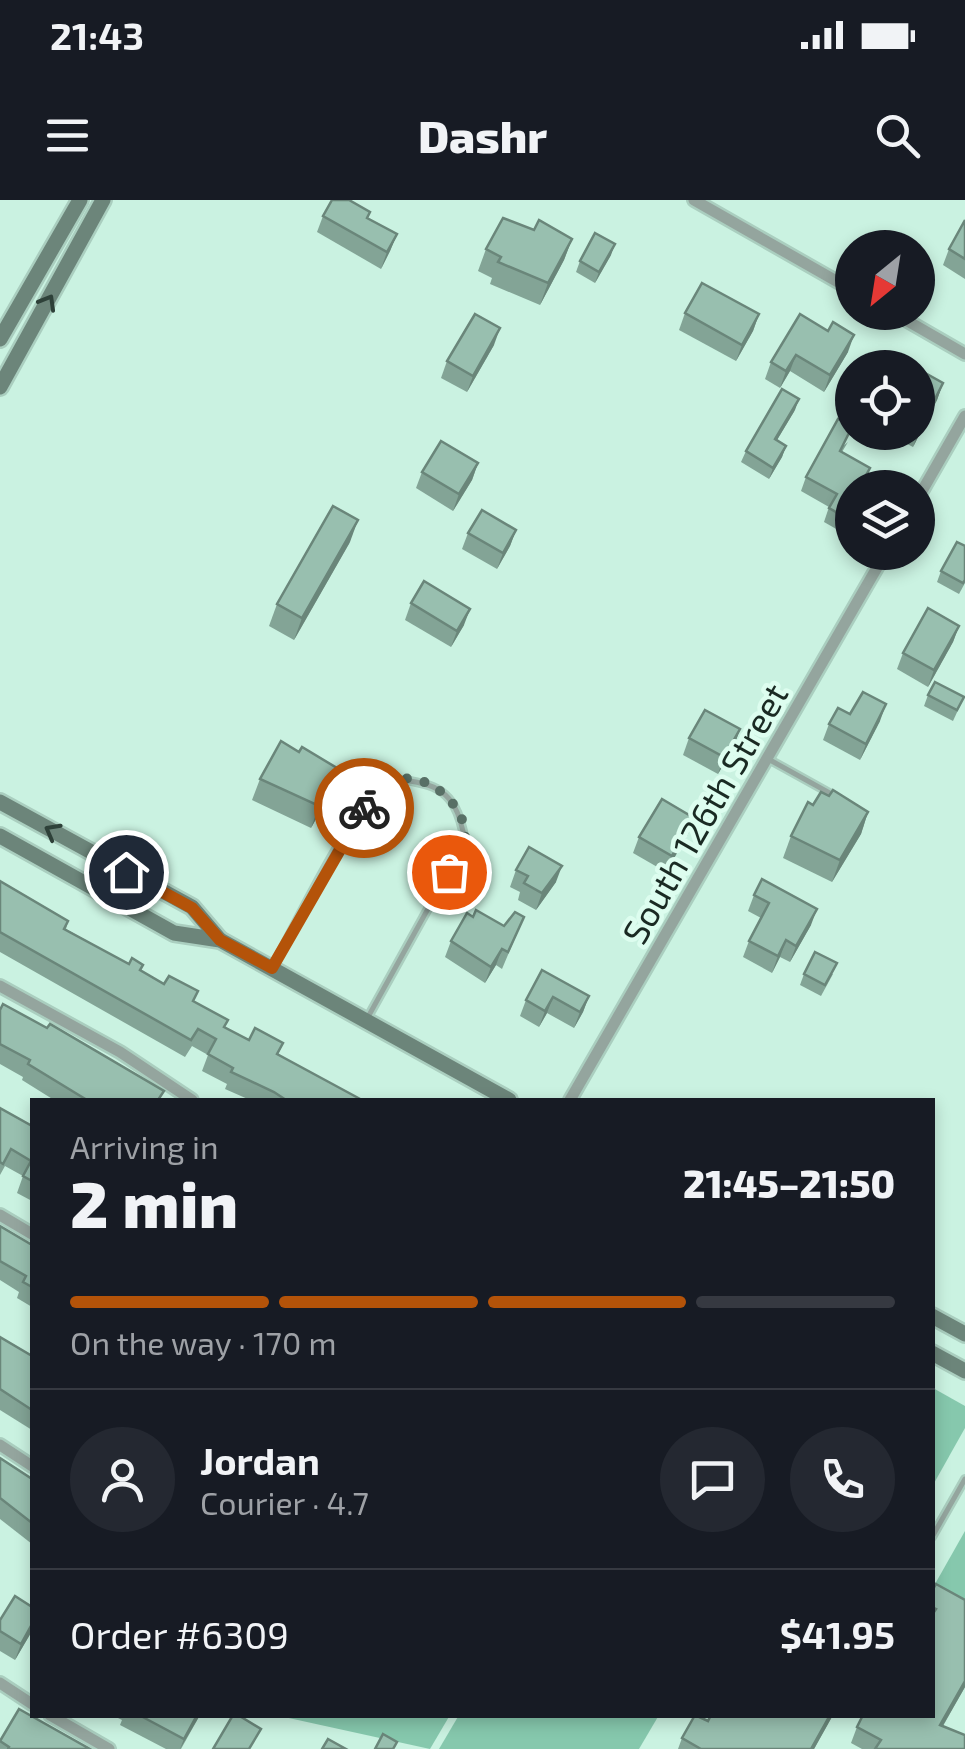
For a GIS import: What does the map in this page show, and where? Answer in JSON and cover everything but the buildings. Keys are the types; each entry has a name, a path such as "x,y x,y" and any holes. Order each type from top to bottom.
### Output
{"main road":[{"path":"0,339 80,200"},
{"path":"0,386 103,200"},
{"path":"0,802 192,908 220,940"},
{"path":"0,836 174,933 220,940 505,1098"},
{"path":"935,1318 965,1334"},
{"path":"935,1355 965,1371"}],"street":[{"path":"694,200 835,280"},
{"path":"923,330 965,354"},
{"path":"934,470 965,416"},
{"name":"South 126th Street","path":"571,1098 876,570"},
{"path":"0,986 120,1052 189,1098"},
{"path":"0,1216 30,1233"},
{"path":"0,1446 30,1465"},
{"path":"0,1683 30,1703"},
{"path":"72,1721 109,1749"}],"lane":[{"path":"768,758 848,803"},
{"path":"272,968 359,814 380,788 402,779 432,786 460,810 465,842 367,1019"},
{"path":"935,1531 965,1479"}],"green space":[{"path":"935,1389 965,1406 965,1428 935,1481"},
{"path":"965,1531 965,1601 935,1584"},
{"path":"289,1718 448,1718 430,1749"},
{"path":"457,1718 657,1718 639,1749 439,1749"}],"way so far":[{"path":"364,808 380,788 402,779 432,786 460,810 465,842 449,872"}],"route":[{"path":"126,872 192,908 220,940 272,968 364,808"}]}
